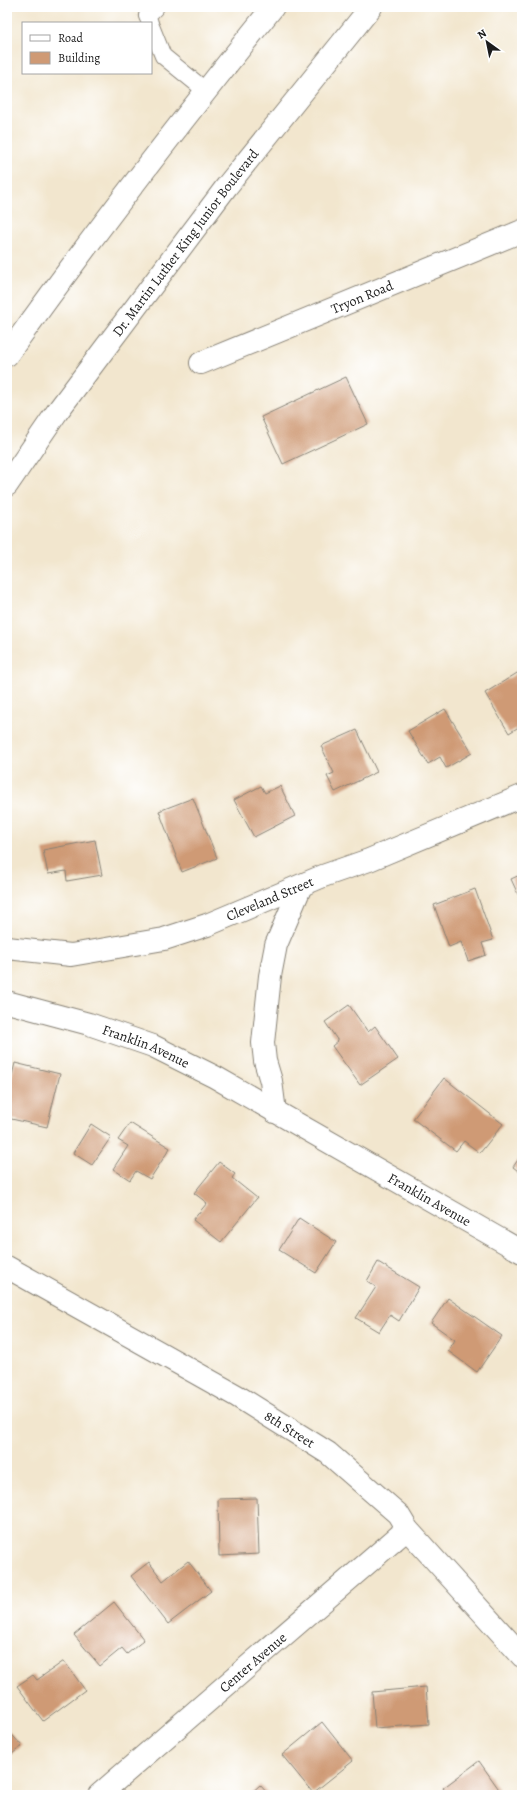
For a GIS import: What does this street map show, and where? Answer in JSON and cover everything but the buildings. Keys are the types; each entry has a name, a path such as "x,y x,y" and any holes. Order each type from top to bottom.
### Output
{"street":[{"path":"7,355 52,290 206,91 274,7"},
{"name":"Dr. Martin Luther King Junior Boulevard","path":"7,485 58,412 227,186 371,7"},
{"name":"Tryon Road","path":"201,362 522,231"},
{"name":"Cleveland Street","path":"7,948 71,955 164,939 207,925 323,876 369,860 522,796"},
{"path":"275,1112 271,1081 265,1061 263,1043 270,976 276,945 301,886"},
{"name":"Franklin Avenue","path":"7,1002 89,1024 153,1046 215,1077 522,1252"},
{"name":"8th Street","path":"7,1267 237,1396 328,1453 398,1514 407,1529 522,1656"},
{"name":"Center Avenue","path":"99,1795 407,1529"}],"lane":[{"path":"152,25 163,56 206,91"}]}
